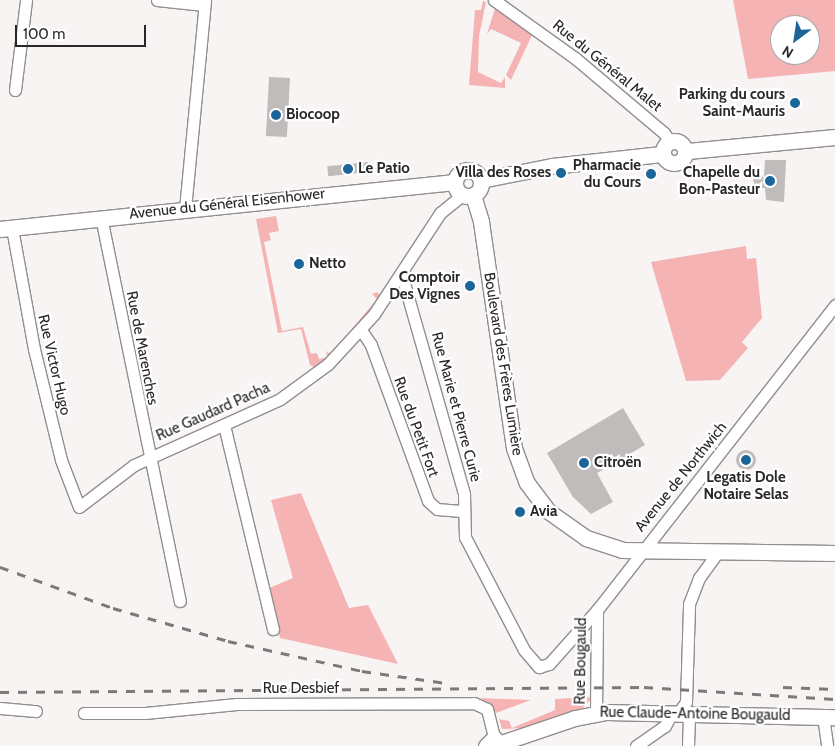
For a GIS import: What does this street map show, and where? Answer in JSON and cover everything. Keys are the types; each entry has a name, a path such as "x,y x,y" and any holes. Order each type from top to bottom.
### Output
{"main road":[{"name":"Avenue du Général Eisenhower","path":"6,229 185,209 463,191 459,174 467,170 475,172 480,180 552,166 666,149 683,144 687,151 835,137"},
{"path":"463,191 479,191 480,180"},
{"name":"Boulevard des Frères Lumière","path":"463,191 481,222 514,448 523,474 548,511 574,532 615,549 640,552 835,553"},
{"name":"Rue Claude-Antoine Bougauld","path":"495,743 596,713 680,712 829,716"}],"street":[{"path":"15,90 26,0"},
{"path":"157,0 205,2 185,209"},
{"name":"Rue du Général Malet","path":"494,0 575,58 659,128 666,149"},
{"name":"Rue Gaudard Pacha","path":"79,506 149,457 280,399 328,364 361,330 402,276 440,213 463,191"},
{"name":"Rue de Marenches","path":"101,217 180,601"},
{"name":"Rue Victor Hugo","path":"6,229 61,460 79,506"},
{"name":"Rue Marie et Pierre Curie","path":"402,276 464,494 461,511 462,527 474,558 524,650 537,666 549,664"},
{"name":"Avenue de Northwich","path":"549,664 597,610 640,552 835,306"},
{"name":"Rue du Petit Fort","path":"361,330 371,344 428,501 437,509 461,511"},
{"path":"224,425 272,629"},
{"path":"636,746 665,726 680,712 686,702 689,604 699,578 718,552"},
{"name":"Rue Bougauld","path":"596,713 597,610"},
{"name":"Rue Desbief","path":"84,713 154,712 237,704 474,703 487,709 495,743"},
{"path":"0,708 36,711"},
{"path":"680,712 688,746"},
{"path":"827,746 829,716"}],"shaded area":[{"path":"733,0 835,0 835,71 748,79"},
{"path":"483,1 486,2 479,36 478,72 501,83 505,77 505,88 469,85 475,10 481,10"},
{"path":"495,8 533,33 511,80 506,75 521,43 491,29 487,34"},
{"path":"276,216 279,231 269,233 271,240 264,242 282,331 303,327 311,354 317,353 319,359 328,357 326,351 331,354 377,299 372,294 377,292 382,298 336,352 316,368 310,365 301,329 278,333 256,219"},
{"path":"746,246 747,259 756,258 762,318 742,342 748,348 720,380 686,381 651,262"},
{"path":"301,493 349,608 368,605 398,664 280,638 269,588 293,578 271,500"},
{"path":"593,697 583,708 524,728 502,729 499,719 509,721 512,728 555,710 555,699"},
{"path":"481,698 531,700 496,713"}],"building":[{"name":"Biocoop","path":"269,77 290,78 287,137 266,136"},
{"name":"Chapelle du Bon-Pasteur","path":"765,160 786,160 784,202 766,200 765,188 755,189 753,178 764,177"},
{"name":"Le Patio","path":"368,162 369,172 328,176 327,166"},
{"name":"Citroën","path":"623,408 645,445 597,473 613,502 591,514 573,497 547,453"},
{"name":"Legatis Dole Notaire Selas","path":"746,450 753,453 756,460 753,467 746,470 739,467 736,460 739,453"}],"railway":[{"path":"0,567 113,608 228,641 362,671 446,683"},
{"path":"0,692 644,687 835,699"},
{"path":"783,687 835,689"}],"place":[{"name":"Parking du cours Saint-Mauris","path":"795,103"},
{"name":"Biocoop","path":"276,115"},
{"name":"Le Patio","path":"348,169"},
{"name":"Villa des Roses","path":"561,173"},
{"name":"Pharmacie du Cours","path":"651,174"},
{"name":"Chapelle du Bon-Pasteur","path":"770,181"},
{"name":"Netto","path":"299,264"},
{"name":"Comptoir Des Vignes","path":"470,286"},
{"name":"Legatis Dole Notaire Selas","path":"746,460"},
{"name":"Citroën","path":"584,463"},
{"name":"Avia","path":"520,512"}]}
